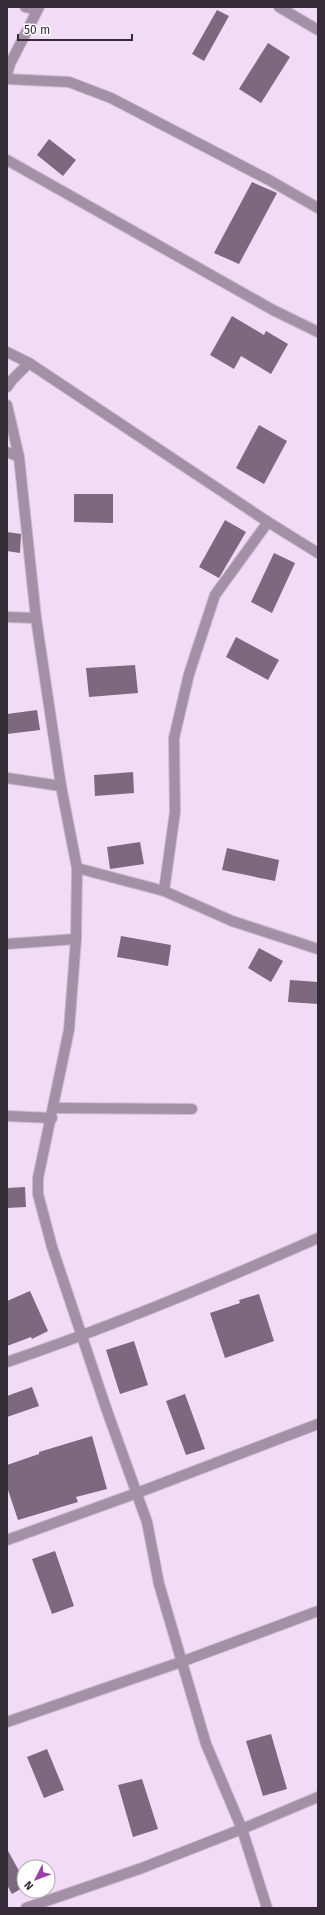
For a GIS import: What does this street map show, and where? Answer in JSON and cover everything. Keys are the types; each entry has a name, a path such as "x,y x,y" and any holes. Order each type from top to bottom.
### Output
{"street":[{"path":"7,74 10,64 38,8 25,7"},
{"path":"279,7 318,30"},
{"path":"7,79 68,82 111,98 269,180 318,208"},
{"path":"7,160 272,310 318,332"},
{"path":"7,352 29,363 268,522 318,553"},
{"path":"7,388 12,380 29,363"},
{"path":"7,405 19,457 36,618 61,786 77,868 76,939 69,1030 53,1113 38,1178 38,1194 52,1247 147,1522 159,1584 206,1744 242,1829 267,1908"},
{"path":"7,452 19,457"},
{"path":"164,891 175,812 174,738 189,674 215,595 268,522"},
{"path":"7,617 36,618"},
{"path":"7,778 61,786"},
{"path":"77,868 164,891 232,921 318,949"},
{"path":"7,944 76,939"},
{"path":"7,1116 53,1113 192,1109"},
{"path":"7,1362 82,1336 238,1274 318,1238"},
{"path":"7,1540 137,1493 318,1424"},
{"path":"7,1722 181,1662 318,1611"},
{"path":"26,1908 142,1868 242,1829 318,1797"}],"building":[{"path":"217,10 229,16 204,61 192,54"},
{"path":"268,43 290,57 261,103 239,89"},
{"path":"49,139 76,160 63,176 37,155"},
{"path":"252,182 277,193 239,264 214,253"},
{"path":"232,316 264,335 266,331 288,344 271,374 241,356 234,369 210,355"},
{"path":"259,425 287,441 264,484 236,468"},
{"path":"74,494 113,494 113,523 74,522"},
{"path":"225,520 246,532 219,578 199,567"},
{"path":"7,532 21,534 20,553 7,551"},
{"path":"274,553 295,563 272,613 251,602"},
{"path":"236,637 279,660 268,680 226,657"},
{"path":"135,665 138,693 89,697 86,668"},
{"path":"37,710 40,730 7,734 7,714"},
{"path":"133,772 134,793 95,796 94,775"},
{"path":"140,842 144,864 110,869 107,847"},
{"path":"227,848 279,860 275,881 222,870"},
{"path":"121,936 171,945 168,966 117,957"},
{"path":"259,948 283,961 271,982 248,968"},
{"path":"290,980 318,982 318,1004 288,1002"},
{"path":"25,1187 26,1207 7,1208 7,1188"},
{"path":"30,1291 48,1331 32,1339 31,1337 7,1346 7,1301"},
{"path":"259,1294 274,1341 225,1358 210,1313 240,1303 239,1300"},
{"path":"134,1341 148,1385 120,1394 106,1350"},
{"path":"32,1387 39,1406 7,1417 7,1396"},
{"path":"185,1394 205,1449 186,1455 166,1401"},
{"path":"92,1436 107,1489 76,1497 78,1502 18,1520 7,1487 7,1465 39,1454 39,1452"},
{"path":"55,1551 74,1606 52,1614 32,1559"},
{"path":"271,1734 287,1789 263,1796 246,1741"},
{"path":"47,1749 64,1790 44,1798 27,1757"},
{"path":"142,1779 158,1829 133,1837 118,1785"},
{"path":"7,1849 16,1865 16,1892 12,1894 7,1885"}]}
